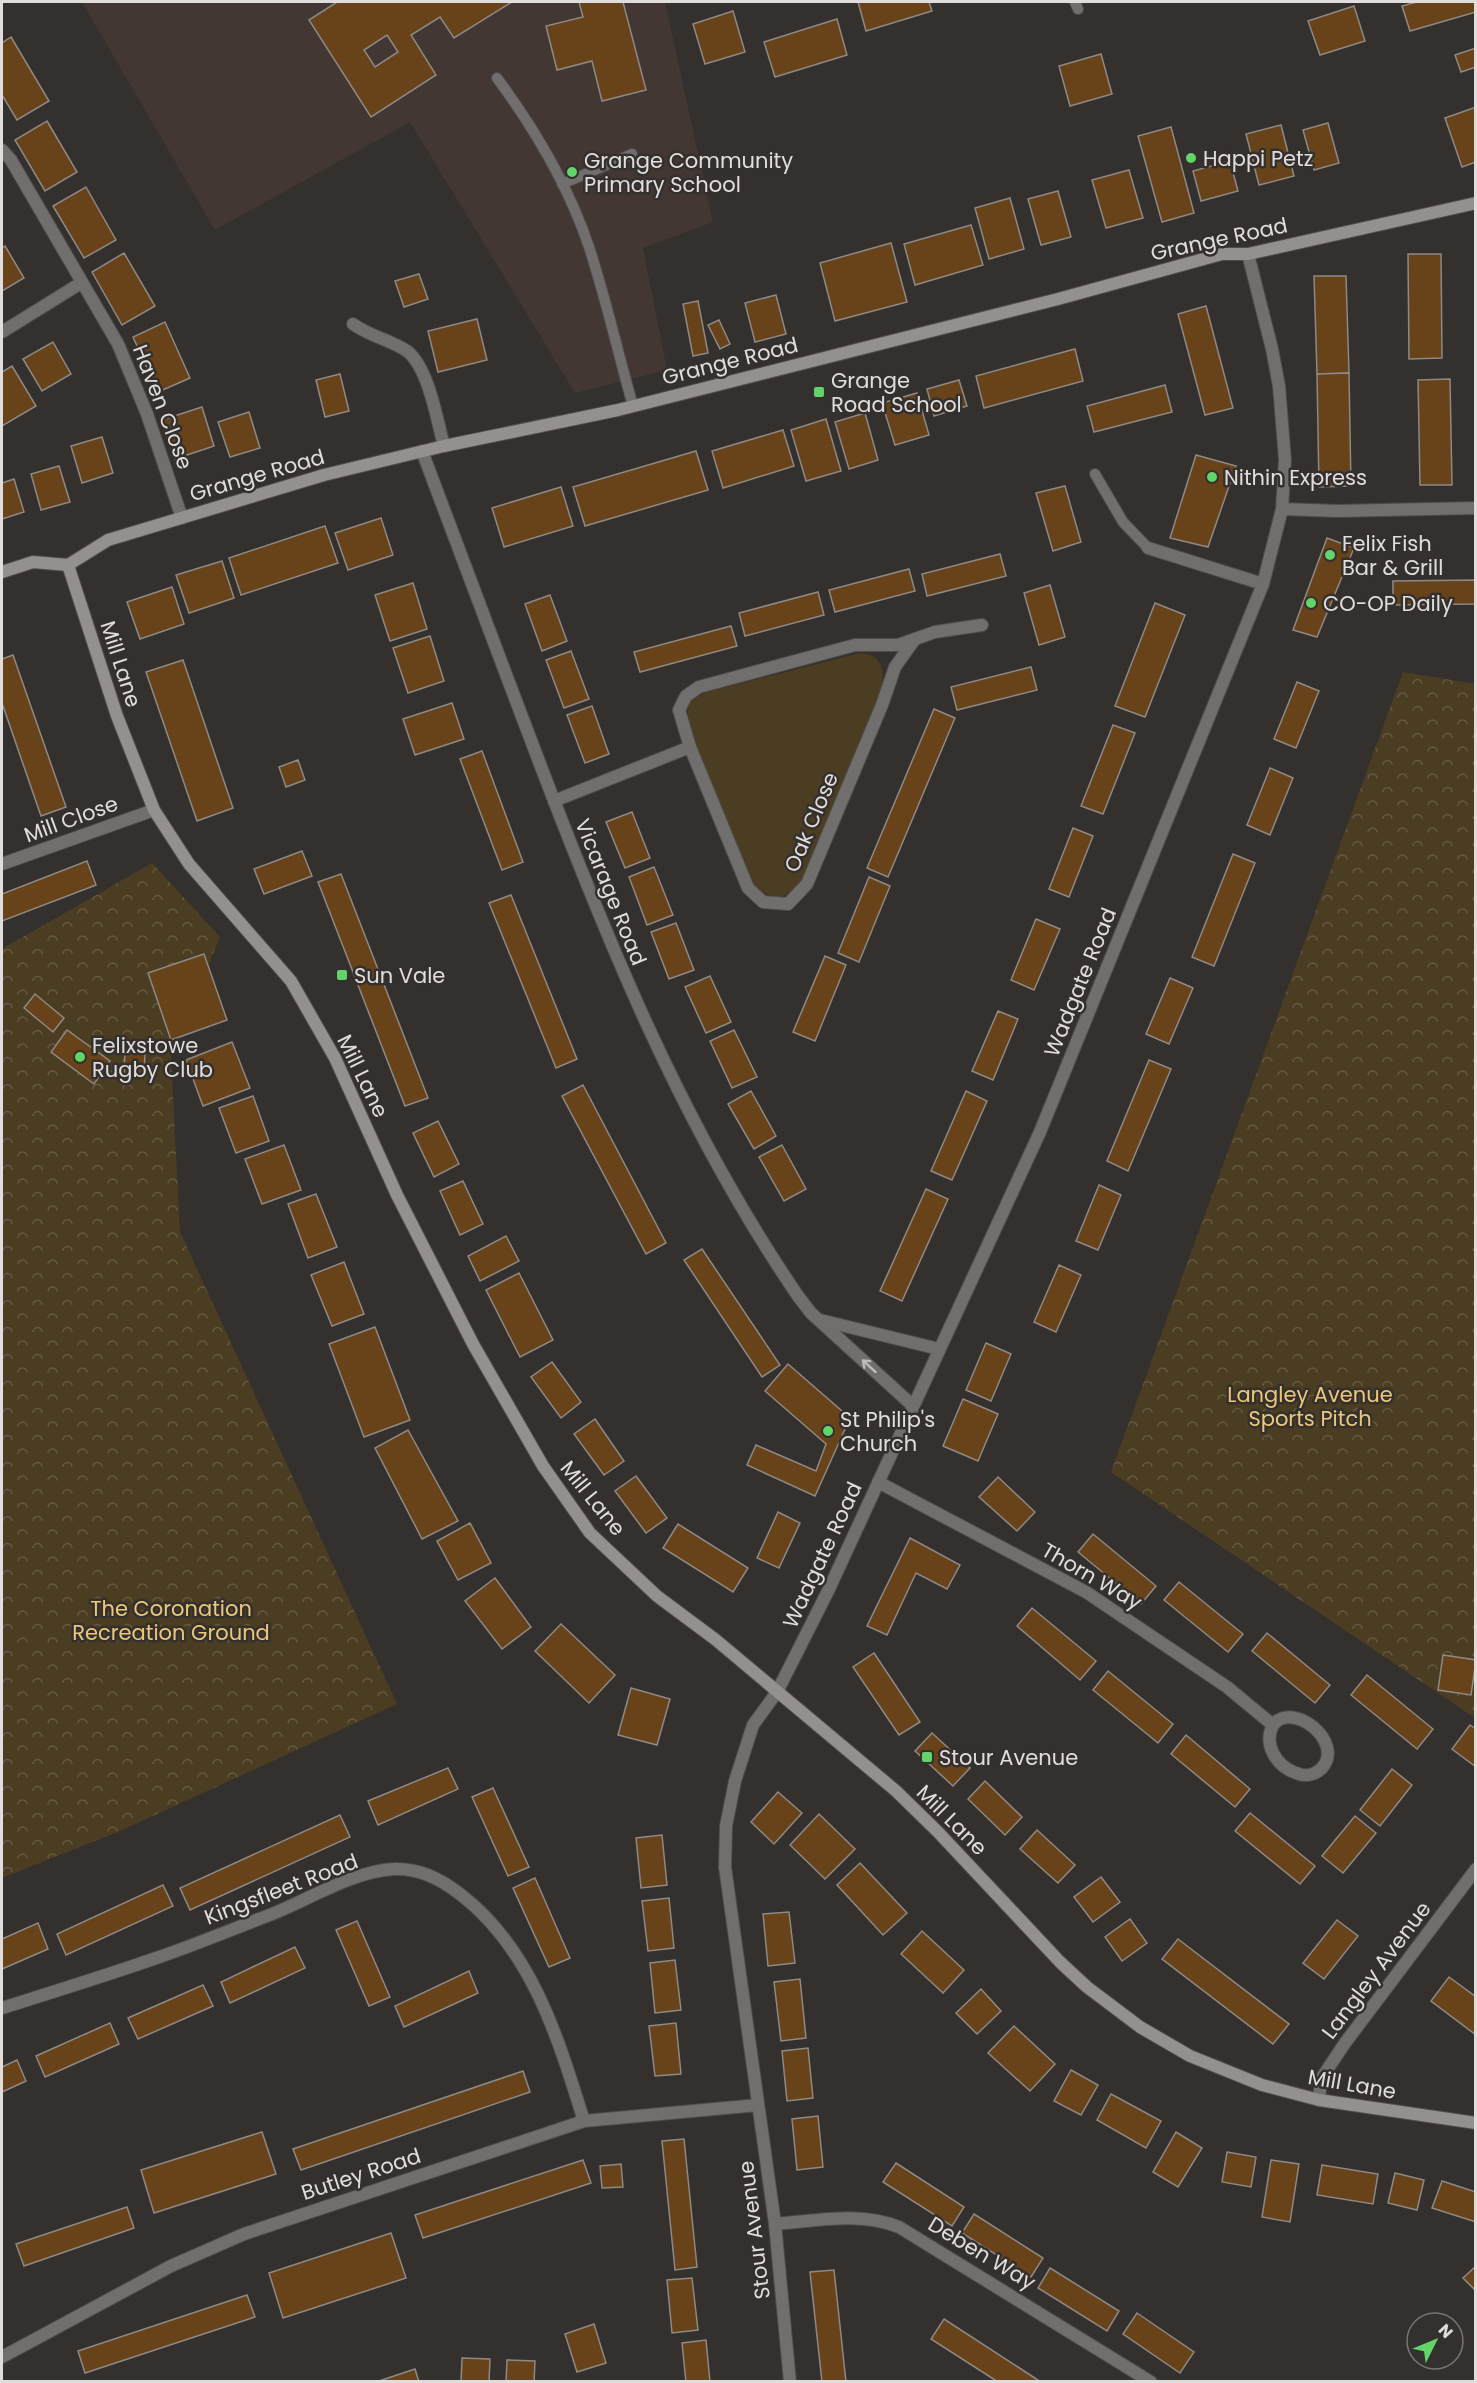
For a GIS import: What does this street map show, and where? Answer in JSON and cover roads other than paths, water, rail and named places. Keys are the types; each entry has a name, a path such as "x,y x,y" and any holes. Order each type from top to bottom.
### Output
{"street":[{"name":"Haven Close","path":"2,150 11,160 81,284 118,344 133,376 182,518"},
{"name":"Grange Road","path":"68,565 108,540 324,475 444,446 633,406 1058,299 1212,257 1248,254 1476,203"},
{"name":"Wadgate Road","path":"777,1692 878,1482 1040,1132 1263,584 1282,509 1285,460 1279,386 1248,254"},
{"path":"2,332 81,284"},
{"path":"352,324 363,332 406,351 415,361 427,385 444,446"},
{"name":"Vicarage Road","path":"422,451 554,801 626,980 691,1120 790,1285 819,1319 912,1405"},
{"path":"1282,509 1337,511 1476,508"},
{"path":"1148,548 1263,584"},
{"path":"2,572 33,562 68,565"},
{"name":"Mill Lane","path":"68,565 117,716 154,810 189,864 291,981 335,1059 396,1195 446,1292 543,1467 591,1533 657,1596 716,1640 912,1806 1060,1962 1116,2010 1170,2045 1210,2066 1250,2081 1319,2100 1476,2123"},
{"name":"Oak Close","path":"916,638 895,667 882,705 807,884 788,904 763,902 748,888 690,747 680,710 686,696 699,687 855,645 888,646 935,632 982,625"},
{"path":"554,801 690,747"},
{"name":"Mill Close","path":"2,864 154,810"},
{"path":"819,1319 939,1349"},
{"name":"Thorn Way","path":"878,1482 1086,1592 1227,1687 1273,1725"},
{"name":"Stour Avenue","path":"777,1692 753,1725 741,1758 726,1826 724,1851 775,2224 790,2382"},
{"path":"1282,1718 1294,1718 1306,1723 1319,1734 1327,1743 1329,1756 1319,1771 1309,1775 1297,1774 1278,1760 1268,1739 1273,1725 1282,1718"},
{"name":"Kingsfleet Road","path":"2,2008 165,1955 285,1910 347,1881 392,1869 413,1870 453,1888 474,1905 510,1947 527,1973 545,2008 584,2121"},
{"name":"Langley Avenue","path":"1319,2100 1321,2079 1339,2052 1476,1869"},
{"name":"Butley Road","path":"2,2357 171,2266 244,2234 584,2121 758,2105"},
{"name":"Deben Way","path":"775,2224 856,2218 880,2221 899,2227 1151,2382"}],"lane":[{"path":"497,78 525,116 562,184 588,246 633,406"},
{"path":"562,184 632,154"},
{"path":"1095,474 1123,522 1148,548"}],"place":[{"name":"Happi Petz","path":"1191,158"},
{"name":"Grange Community Primary School","path":"572,172"},
{"name":"Grange Road School","path":"819,392"},
{"name":"Nithin Express","path":"1212,477"},
{"name":"Felix Fish Bar & Grill","path":"1330,555"},
{"name":"CO-OP Daily","path":"1311,603"},
{"name":"Sun Vale","path":"342,975"},
{"name":"Felixstowe Rugby Club","path":"80,1057"},
{"name":"St Philip's Church","path":"828,1431"},
{"name":"Stour Avenue","path":"927,1757"}],"park label":[{"name":"Langley Avenue Sports Pitch","path":"1310,1406"},
{"name":"The Coronation Recreation Ground","path":"171,1620"}]}
